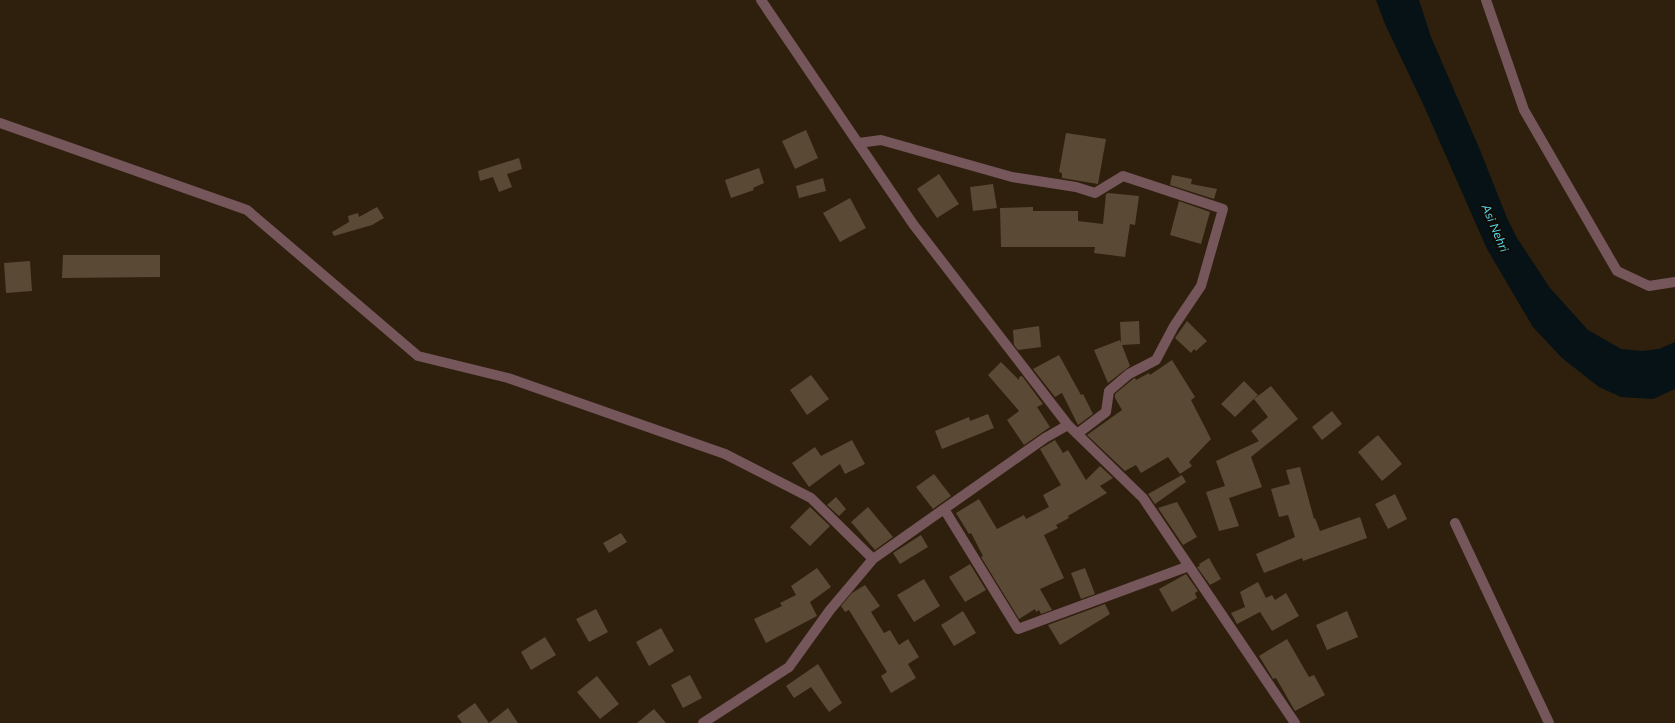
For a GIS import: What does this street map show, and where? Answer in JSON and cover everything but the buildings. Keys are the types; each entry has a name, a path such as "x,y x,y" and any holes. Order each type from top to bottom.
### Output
{"street":[{"path":"761,0 913,224 1068,425 1143,498 1295,723"},
{"path":"1486,0 1524,110 1617,271 1648,286 1675,282"},
{"path":"0,124 247,210 418,356 508,378 725,454 811,498 873,559"},
{"path":"858,143 881,140 1012,177 1076,187 1095,193 1123,176 1223,209 1201,286 1174,326 1156,360 1129,374 1109,391 1106,412 1077,434"},
{"path":"703,723 789,667 830,610 873,559 1045,438 1068,425"},
{"path":"944,509 1018,629 1189,566"},
{"path":"1455,523 1549,723"}],"water":[{"name":"Asi Nehri","path":"1376,0 1419,0 1431,37 1480,150 1507,218 1517,238 1550,288 1588,330 1621,349 1642,351 1659,349 1675,342 1675,389 1653,399 1621,397 1599,387 1562,358 1533,327 1487,249 1424,106 1385,24"}]}
